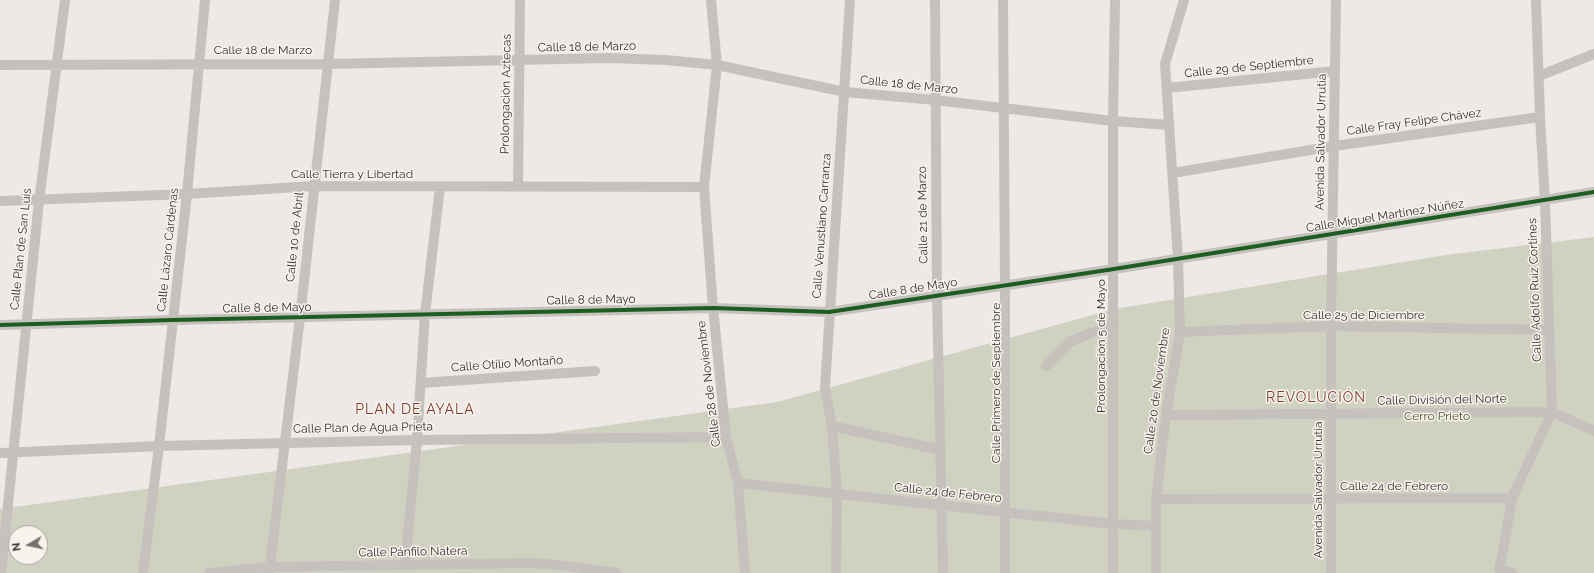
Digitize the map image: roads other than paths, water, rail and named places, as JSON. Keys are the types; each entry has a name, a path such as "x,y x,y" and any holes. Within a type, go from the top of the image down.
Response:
{"street":[{"name":"Calle Plan de San Luis","path":"1,573 14,453 25,325 39,201 65,0"},
{"name":"Calle Lázaro Cárdenas","path":"144,573 187,194 205,0"},
{"name":"Calle 10 de Abril","path":"270,570 300,318 335,0"},
{"name":"Prolongación Aztecas","path":"518,187 520,0"},
{"name":"Calle 28 de Noviembre","path":"711,0 718,66 704,187 713,308 726,437 738,483 745,573"},
{"name":"Calle Venustiano Carranza","path":"836,573 837,493 832,426 825,388 850,0"},
{"name":"Calle 21 de Marzo","path":"935,0 937,296 943,573"},
{"name":"Calle Primero de Septiembre","path":"1003,0 1006,512 1005,573"},
{"name":"Prolongación 5 de Mayo","path":"1113,573 1114,121 1116,0"},
{"name":"Calle 20 de Noviembre","path":"1156,573 1156,499 1166,416 1180,332 1178,259 1165,64 1184,0"},
{"name":"Avenida Salvador Urrutia","path":"1331,573 1331,326 1336,0"},
{"name":"Calle Adolfo Ruiz Cortines","path":"1496,571 1502,557 1512,498 1552,412 1536,0"},
{"path":"1539,76 1594,54"},
{"name":"Calle 18 de Marzo","path":"0,65 199,63 328,64 609,58 666,60 718,66 845,92 935,100 1114,121 1169,125"},
{"name":"Calle 29 de Septiembre","path":"1167,88 1335,71"},
{"name":"Calle Fray Felipe Chávez","path":"1173,173 1334,146 1540,117"},
{"name":"Calle Tierra y Libertad","path":"0,201 39,201 187,194 314,186 704,187"},
{"path":"405,565 417,440 425,314 440,187"},
{"name":"Calle Miguel Martínez Núñez","path":"1178,259 1594,192"},
{"name":"Calle 8 de Mayo","path":"0,325 713,308 829,312 1178,259"},
{"path":"1046,366 1071,341 1114,324"},
{"name":"Calle 25 de Diciembre","path":"1180,332 1331,326 1549,330"},
{"name":"Calle Otilio Montaño","path":"421,383 595,371"},
{"name":"Calle División del Norte","path":"1166,416 1552,412 1594,431"},
{"path":"832,426 941,450"},
{"name":"Calle Plan de Agua Prieta","path":"0,453 159,446 417,440 726,437"},
{"name":"Calle 24 de Febrero","path":"738,483 1114,524 1156,526"},
{"name":"Calle 24 de Febrero","path":"1156,499 1512,498"},
{"name":"Calle Pánfilo Natera","path":"210,573 405,565 532,568 616,573"},
{"path":"1496,571 1513,573"}],"district":[{"name":"REVOLUCIÓN","path":"1316,398"},
{"name":"PLAN DE AYALA","path":"415,410"}],"park label":[{"name":"Cerro Prieto","path":"1437,416"}]}
